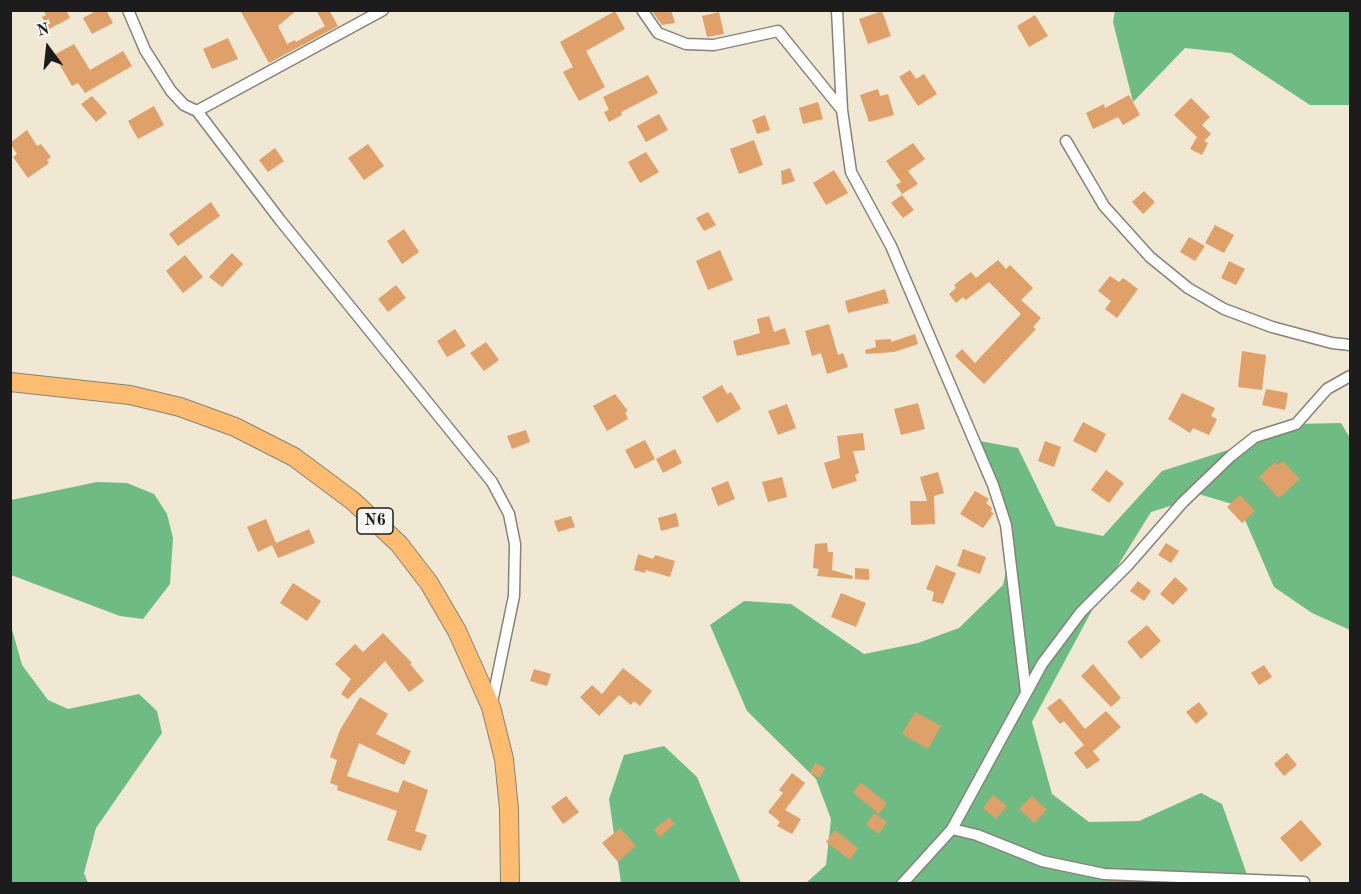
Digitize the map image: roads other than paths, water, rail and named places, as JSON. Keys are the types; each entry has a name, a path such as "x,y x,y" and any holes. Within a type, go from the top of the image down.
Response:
{"highway":[{"name":"N6","path":"10,382 130,395 180,407 235,427 294,457 354,501 399,544 429,583 457,631 491,707 504,759 509,809 510,884"}],"street":[{"path":"128,10 145,50 171,91 184,105 197,111 280,220 492,482 509,514 515,544 514,596 491,707"},
{"path":"197,111 382,10"},
{"path":"642,10 658,33 686,44 714,45 778,31 842,110"},
{"path":"837,10 842,110 851,172 891,246 986,467 1006,525 1026,692"},
{"path":"1065,141 1104,206 1150,257 1188,288 1224,309 1272,327 1350,345"},
{"path":"902,884 952,829 1042,664 1081,612 1204,481 1255,437 1296,424 1327,389 1350,376"},
{"path":"952,829 977,835 1042,861 1104,874 1304,882"}]}
